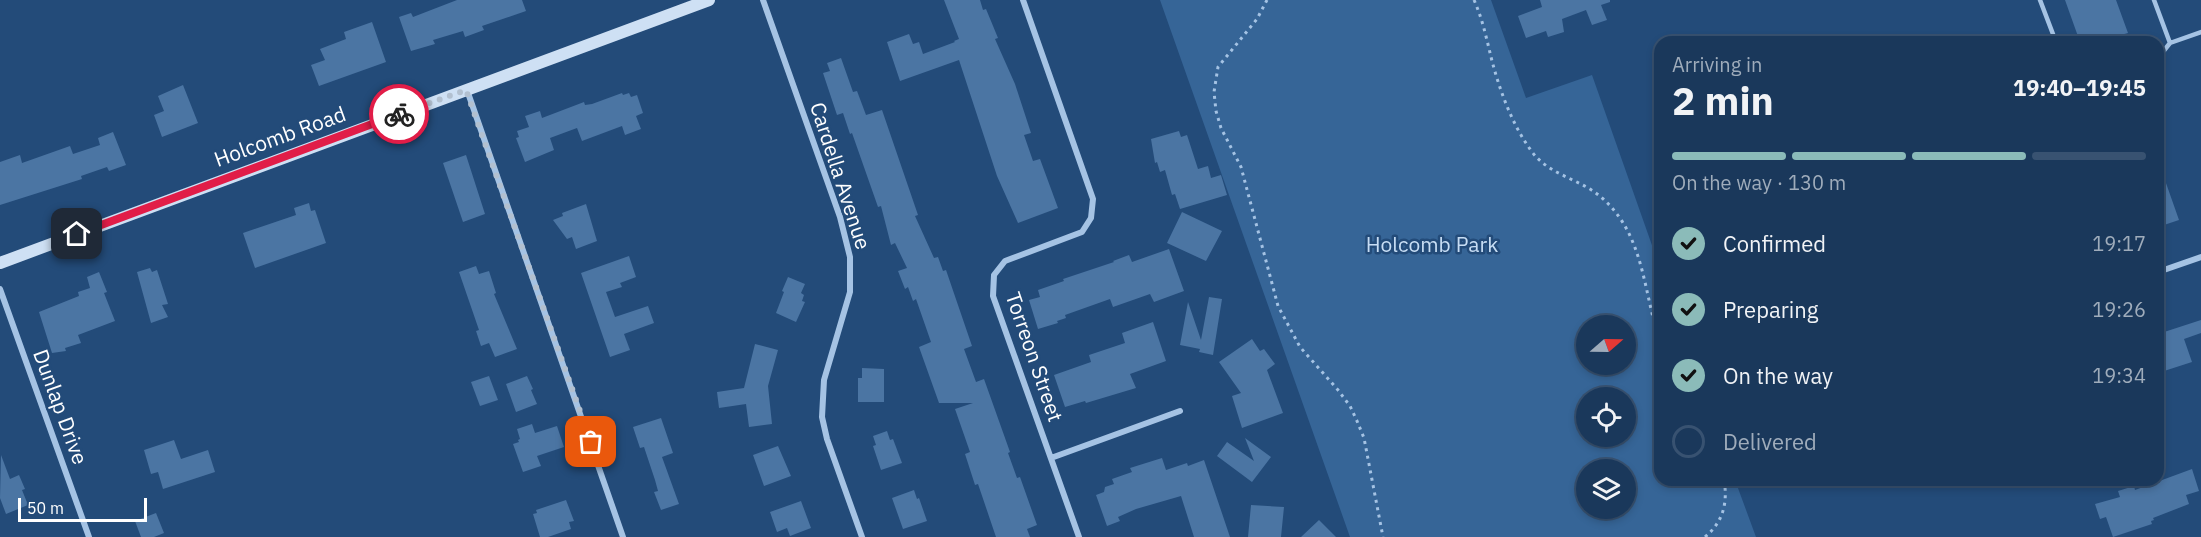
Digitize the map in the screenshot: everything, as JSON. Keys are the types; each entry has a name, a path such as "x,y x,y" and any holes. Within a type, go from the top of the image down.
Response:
{"street":[{"name":"Holcomb Road","path":"0,263 709,0"},
{"name":"Cardella Avenue","path":"763,0 840,217 850,257 850,292 824,380 822,417 827,438 862,537"},
{"name":"Torreon Street","path":"1023,0 1093,199 1091,218 1082,232 1005,261 994,275 993,297 1079,537"},
{"path":"466,90 622,537"},
{"path":"2164,270 2201,257"},
{"name":"Dunlap Drive","path":"0,289 89,537"},
{"path":"1051,458 1180,411"}],"lane":[{"path":"2040,0 2054,36"},
{"path":"2154,0 2170,43"},
{"path":"2164,50 2170,43 2200,32 2201,40"}],"path":[{"path":"1267,0 1257,19 1218,67 1214,92 1216,111 1221,128 1244,176 1278,306 1300,347 1344,398 1358,421 1364,438 1383,537"},
{"path":"1474,0 1502,91 1530,150 1548,168 1601,197 1622,219 1631,235 1643,269 1654,316"},
{"path":"1705,537 1721,519 1725,505 1724,486"}],"green space":[{"name":"Holcomb Park","path":"1160,0 1491,0 1526,98 1592,75 1654,251 1654,486 1737,486 1756,537 1350,537"}],"building":[{"path":"457,0 522,0 526,11 482,26 484,30 465,37 463,31 433,40 435,44 411,51 399,17 411,13 413,17"},
{"path":"944,0 980,0 983,10 986,9 1031,133 1024,135 1033,161 1040,159 1058,208 1018,223 997,176 959,60 900,81 887,42 909,34 913,44 919,42 923,54 959,39"},
{"path":"1540,0 1610,0 1610,2 1601,5 1607,20 1592,25 1586,10 1562,19 1564,32 1548,37 1546,31 1526,38 1518,16 1542,7"},
{"path":"2065,0 2116,0 2128,33 2117,36 2078,36"},
{"path":"372,22 386,62 319,86 311,65 325,60 320,49 346,39 344,32"},
{"path":"841,58 853,92 857,91 866,115 882,110 918,215 915,216 934,258 938,257 943,271 946,270 972,346 964,349 976,382 984,379 1017,478 1020,477 1037,525 1027,529 1030,537 996,537 965,454 970,452 955,409 973,403 939,403 919,347 931,342 916,299 913,301 908,287 905,289 898,271 907,268 895,243 891,245 881,206 878,207 843,113 837,115 823,73 830,71 827,63"},
{"path":"183,85 198,123 162,137 154,115 164,111 158,96"},
{"path":"622,93 623,95 629,93 631,97 637,95 643,113 636,116 641,129 625,135 622,126 582,141 577,128 550,138 554,150 525,162 516,138 519,137 517,131 529,127 525,116 540,111 542,118 584,102 585,105 592,104"},
{"path":"1179,131 1181,137 1187,135 1198,169 1208,166 1211,178 1221,175 1227,195 1180,209 1175,194 1172,195 1165,170 1160,172 1157,162 1155,163 1151,139"},
{"path":"113,132 126,165 109,171 107,167 81,176 82,179 0,205 0,162 20,155 22,163 70,146 73,154 100,145 98,138"},
{"path":"466,155 485,214 463,222 443,163"},
{"path":"2164,177 2179,220 2164,225"},
{"path":"309,203 311,211 315,210 326,243 255,268 243,233 296,215 294,208"},
{"path":"586,204 597,241 576,249 572,237 567,239 553,220 563,216 562,213"},
{"path":"1182,212 1222,231 1206,261 1167,243"},
{"path":"1169,249 1184,291 1154,302 1150,294 1113,307 1110,299 1065,315 1066,318 1057,321 1058,323 1038,329 1029,300 1040,297 1038,290 1129,255 1132,262"},
{"path":"629,256 636,277 620,283 622,287 606,292 615,317 648,306 654,323 624,334 630,350 610,357 581,273"},
{"path":"476,266 479,274 489,271 496,293 494,294 517,349 495,357 489,343 481,346 476,331 479,330 459,272"},
{"path":"150,268 152,272 157,270 168,304 162,305 168,317 151,323 137,272"},
{"path":"99,272 115,321 78,335 81,343 65,348 66,351 52,353 39,312 79,296 78,292 90,288 87,277"},
{"path":"788,277 805,284 801,293 804,295 802,301 805,302 796,322 776,313"},
{"path":"1209,297 1222,299 1213,355 1199,352 1200,349 1180,345 1188,302 1201,340"},
{"path":"2201,320 2201,333 2184,339 2192,362 2164,371 2164,332"},
{"path":"1153,322 1166,361 1130,374 1136,388 1065,407 1054,375 1091,362 1089,355 1125,343 1122,333"},
{"path":"1252,339 1260,351 1264,349 1275,364 1267,370 1283,413 1242,428 1232,396 1241,393 1219,362"},
{"path":"755,344 778,350 768,386 772,424 749,427 746,404 719,408 717,392 744,388"},
{"path":"862,368 884,369 884,402 858,402 858,378 862,378"},
{"path":"489,376 498,400 480,406 471,382"},
{"path":"527,376 537,404 516,412 506,384"},
{"path":"661,418 673,453 662,457 679,504 661,510 654,492 658,491 644,447 640,448 633,427"},
{"path":"532,424 535,433 557,426 564,447 537,456 541,466 523,472 513,444 519,442 520,439 517,429"},
{"path":"887,431 890,440 893,439 902,463 881,470 873,446 876,445 873,436"},
{"path":"1245,438 1271,457 1252,482 1217,456 1227,442 1254,461"},
{"path":"174,440 181,459 208,450 215,472 163,489 158,472 151,474 144,450"},
{"path":"778,446 791,476 764,486 753,455"},
{"path":"1,455 10,479 19,475 28,505 6,514 0,498"},
{"path":"1162,458 1166,470 1204,460 1230,537 1194,537 1181,496 1136,509 1118,517 1120,521 1107,526 1096,495 1104,492 1105,487 1114,484 1112,479 1132,472 1130,468"},
{"path":"2192,469 2199,491 2186,495 2189,504 2153,518 2152,524 2113,537 2106,517 2100,519 2095,504 2120,497 2118,491 2134,486 2135,490 2146,486 2164,486 2164,479"},
{"path":"914,490 927,521 903,529 892,498"},
{"path":"566,500 574,521 569,522 571,529 548,537 540,537 533,514 537,513 536,510"},
{"path":"801,501 811,528 790,536 787,528 777,532 770,512"},
{"path":"1251,505 1284,507 1281,537 1248,537"},
{"path":"156,513 164,533 154,537 141,537 135,521"},
{"path":"1319,520 1336,537 1301,537"}],"way so far":[{"path":"399,114 466,90 591,442"}],"route":[{"path":"77,234 399,114"}]}
